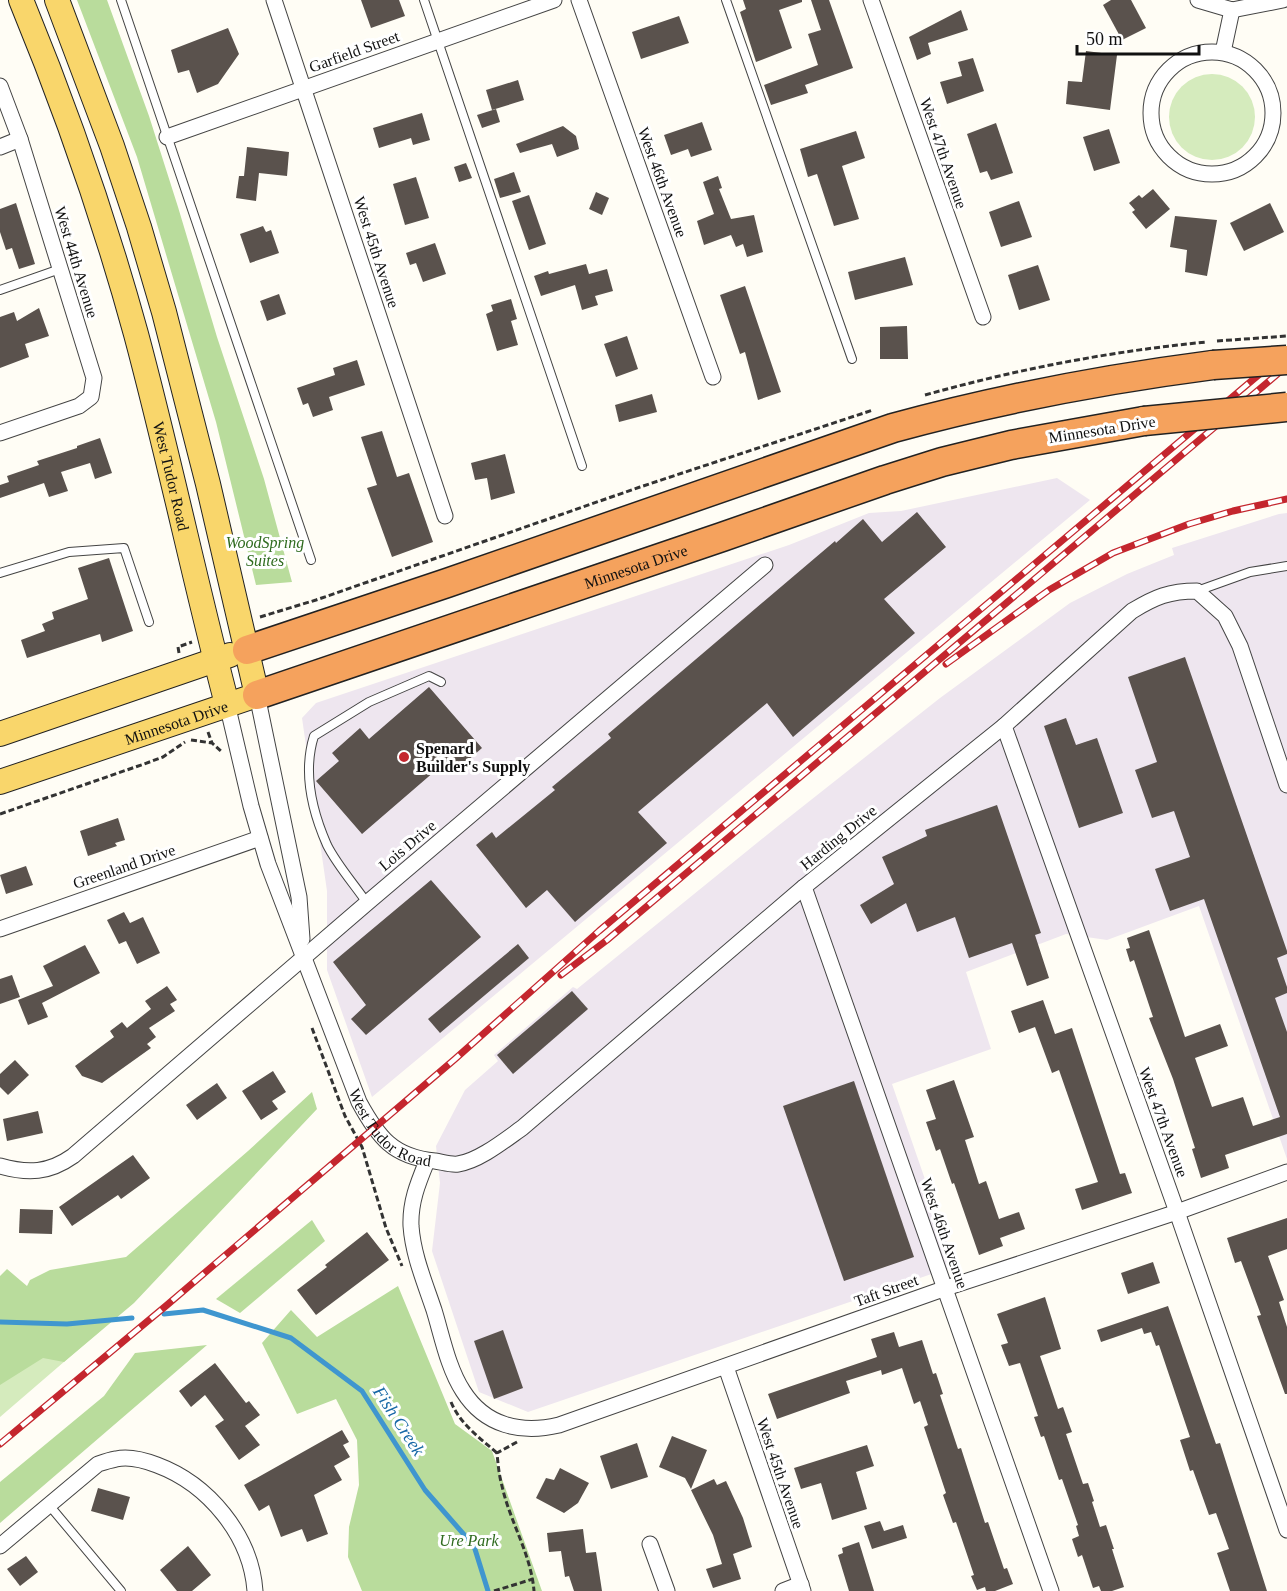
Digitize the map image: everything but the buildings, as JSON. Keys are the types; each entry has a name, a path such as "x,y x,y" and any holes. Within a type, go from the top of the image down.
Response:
{"highway":[{"path":"247,650 893,428 957,411 1100,381 1213,365 1287,360"},
{"name":"Minnesota Drive","path":"256,695 942,462 1011,445 1144,421 1287,407"}],"main road":[{"name":"West Tudor Road","path":"21,0 76,147 119,277 157,419 227,704"},
{"name":"West Tudor Road","path":"57,0 108,135 158,291 187,398 256,695"},
{"path":"0,734 247,650"},
{"name":"Minnesota Drive","path":"0,782 256,695"}],"street":[{"name":"West 45th Avenue","path":"274,0 445,516"},
{"name":"Garfield Street","path":"167,137 554,0"},
{"name":"West 46th Avenue","path":"579,0 713,377"},
{"name":"West 47th Avenue","path":"871,0 982,317"},
{"path":"1198,0 1232,10 1283,0"},
{"path":"1223,52 1232,10"},
{"path":"1204,52 1223,52 1241,59 1257,70 1268,86 1274,105 1274,124 1267,142 1256,158 1240,169 1221,175 1202,174 1184,168 1168,157 1157,141 1151,122 1152,103 1158,84 1169,69 1185,58 1204,52"},
{"name":"West 44th Avenue","path":"0,86 20,139 94,378 91,397 79,406 0,433"},
{"path":"0,147 20,139"},
{"name":"Lois Drive","path":"0,1166 35,1172 50,1169 73,1156 765,565"},
{"name":"Harding Drive","path":"427,1161 458,1164 488,1152 522,1128 804,887 1004,726 1132,611 1153,598 1176,591 1197,591"},
{"path":"1197,591 1225,616 1240,646 1287,785"},
{"name":"West Tudor Road","path":"256,695 299,897 304,957"},
{"name":"West Tudor Road","path":"227,704 260,838 359,1102 373,1128 402,1154 427,1161 413,1196 411,1225 414,1247 453,1369 462,1390 484,1414 498,1421"},
{"name":"West 47th Avenue","path":"1004,726 1177,1212 1287,1530"},
{"name":"Greenland Drive","path":"0,929 260,838"},
{"name":"West 46th Avenue","path":"804,887 1051,1591"},
{"name":"Taft Street","path":"498,1421 523,1429 539,1430 559,1425 946,1288 1177,1212 1287,1172"},
{"name":"West 45th Avenue","path":"726,1367 802,1588"},
{"path":"0,1546 98,1464 117,1458 143,1460 171,1470 202,1491 224,1515 244,1546 255,1581 255,1591"},
{"path":"650,1544 667,1591"},
{"path":"783,1591 802,1588"}],"lane":[{"path":"121,0 311,560"},
{"path":"424,0 582,466"},
{"path":"726,0 852,359"},
{"path":"0,290 60,269"},
{"path":"0,573 69,552 124,548 149,622"},
{"name":"Harding Drive","path":"1197,591 1250,572 1287,566"},
{"path":"367,903 328,845 310,794 309,752 314,736 369,702 429,676 441,682"},
{"path":"49,1505 121,1591"}],"path":[{"path":"1248,338 1287,336"},
{"path":"0,814 154,760 194,739 212,743 222,751 225,757"},
{"path":"309,1021 345,1116 362,1147 386,1228 404,1271"},
{"path":"450,1400 468,1428 497,1453 502,1486 533,1579 534,1591"},
{"path":"497,1453 539,1430"},
{"path":"494,1591 533,1579"}],"shaded area":[{"path":"1057,478 1090,500 372,1097 327,970 327,891 302,718 316,703 789,545 869,513 901,511"},
{"path":"1287,513 1287,1159 1199,906 1107,940 1066,934 966,972 991,1049 892,1084 955,1266 528,1412 479,1392 432,1251 440,1183 436,1146 465,1090 498,1061 494,1055 573,987 577,989 940,698 1070,603 1127,574 1174,555 1172,548"}],"green space":[{"name":"WoodSpring Suites","path":"77,0 107,0 149,116 178,207 217,337 264,479 292,582 256,585 216,422 137,157"},
{"path":"1212,74 1236,81 1248,93 1255,117 1248,141 1236,153 1212,160 1188,153 1176,141 1169,117 1176,93 1188,81"},
{"path":"312,1092 317,1109 134,1303 64,1362 43,1358 0,1385 0,1276 7,1269 27,1286 30,1280 50,1270 126,1257"},
{"path":"312,1220 325,1241 240,1313 216,1299"},
{"name":"Ure Park","path":"398,1286 455,1424 492,1451 542,1591 362,1591 348,1557 349,1527 359,1485 357,1440 336,1399 297,1414 262,1343 291,1310 317,1337"},
{"path":"101,1330 0,1417 0,1339 48,1339"},
{"path":"207,1345 0,1523 0,1482 104,1396 135,1353"}],"waterway":[{"name":"Fish Creek","path":"164,1314 203,1310 291,1338 362,1391 425,1490 474,1546 488,1591"},
{"name":"Fish Creek","path":"0,1322 67,1324 132,1318"}],"railway":[{"path":"0,1444 455,1059 599,931 1287,351"},
{"path":"561,975 607,940 1287,366"},
{"path":"946,664 1049,590 1113,553 1189,524 1287,499"}],"place":[{"name":"Spenard Builder's Supply","path":"404,757"}]}
